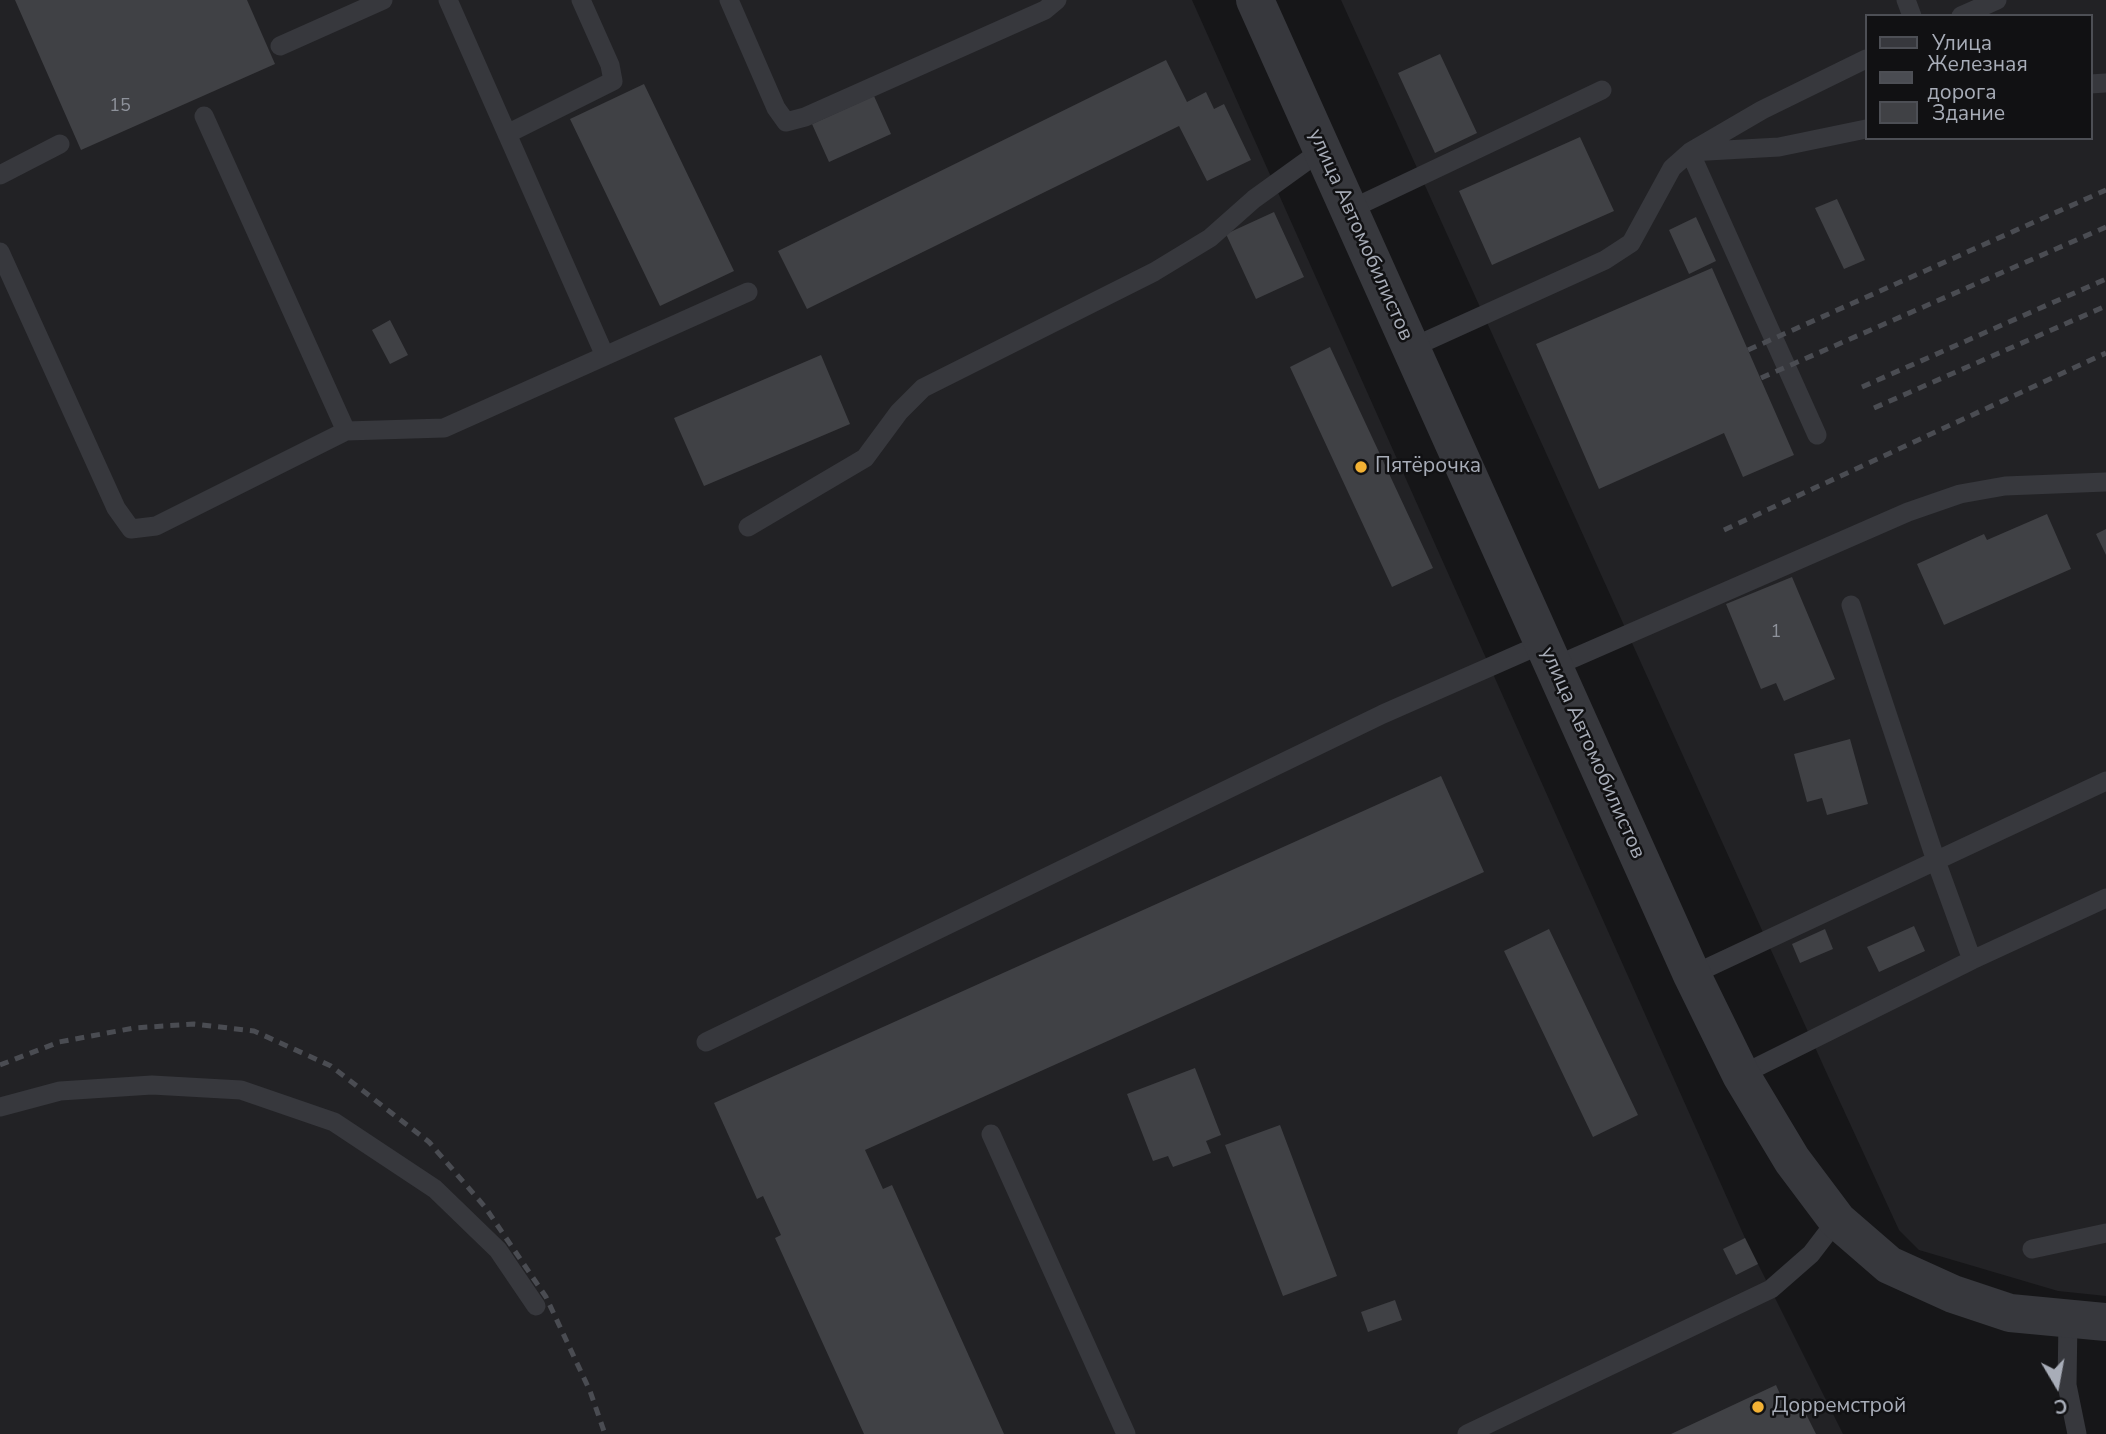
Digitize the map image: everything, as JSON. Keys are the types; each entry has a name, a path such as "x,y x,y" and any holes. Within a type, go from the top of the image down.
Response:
{"street":[{"name":"улица Автомобилистов","path":"1255,0 1692,975 1741,1075 1792,1160 1837,1220 1889,1265 1953,1294 2010,1313 2106,1322"}],"lane":[{"path":"280,46 383,0"},
{"path":"448,0 606,356"},
{"path":"507,134 613,81 610,65 581,0"},
{"path":"729,0 776,108 786,122 805,117 1045,10 1057,0"},
{"path":"1966,14 1997,0"},
{"path":"1411,348 1605,260 1631,243 1672,168 1690,152 1762,110 1864,61"},
{"path":"1349,210 1602,90"},
{"path":"204,117 346,431"},
{"path":"1690,152 1779,147 1864,129"},
{"path":"0,175 60,144"},
{"path":"748,527 865,458 899,412 923,388 1154,272 1210,238 1254,199 1322,150"},
{"path":"1690,152 1817,435"},
{"path":"0,252 116,508 131,529 156,526 346,431 443,428 748,292"},
{"path":"706,1042 1383,714 1547,655 1908,512 1960,494 2005,486 2106,482"},
{"path":"1851,605 1936,861 1972,960"},
{"path":"1692,975 2106,781"},
{"path":"1741,1075 1972,960 2106,898"},
{"path":"0,1107 60,1091 152,1084 241,1090 334,1122 435,1189 498,1250 537,1307"},
{"path":"991,1134 1126,1434"},
{"path":"1467,1434 1771,1289 1811,1254 1837,1220"},
{"path":"2032,1249 2106,1233"},
{"path":"2068,1320 2067,1385 2077,1434"}],"shaded area":[{"path":"0,0 1192,0 1745,1238 1843,1434 0,1434"},
{"path":"1341,0 2106,0 2106,1296 2058,1291 1919,1250 1899,1230"}],"building":[{"path":"15,0 247,0 275,64 81,150"},
{"path":"1440,54 1477,133 1435,153 1398,73"},
{"path":"1166,60 1187,102 1206,92 1214,109 1224,104 1251,160 1207,181 1179,126 807,309 778,251"},
{"path":"644,84 734,271 660,306 570,119"},
{"path":"874,96 891,134 829,162 812,124"},
{"path":"1580,137 1614,211 1492,265 1459,191"},
{"path":"1837,199 1865,260 1844,269 1815,208"},
{"path":"1274,212 1304,277 1256,299 1226,234"},
{"path":"1696,217 1716,261 1689,274 1669,230"},
{"path":"1712,268 1794,455 1743,477 1724,433 1599,489 1536,344"},
{"path":"390,320 408,355 390,364 372,330"},
{"name":"Пятёрочка","path":"1330,347 1433,568 1392,587 1290,367"},
{"path":"821,355 850,424 704,486 674,418"},
{"path":"2047,514 2071,569 1944,625 1917,564 1984,534 1987,540"},
{"path":"2106,529 2106,555 2096,534"},
{"path":"1792,577 1835,679 1784,701 1776,683 1761,689 1726,604"},
{"path":"1850,739 1868,804 1827,815 1822,798 1807,802 1794,754"},
{"path":"1441,776 1484,872 865,1150 883,1189 892,1185 1004,1434 864,1434 775,1238 781,1235 763,1196 757,1199 714,1103"},
{"path":"1914,926 1925,951 1879,972 1867,947"},
{"path":"1549,929 1638,1115 1593,1137 1504,951"},
{"path":"1825,929 1833,949 1800,963 1792,944"},
{"path":"1195,1068 1221,1135 1206,1141 1211,1153 1173,1167 1168,1156 1153,1161 1127,1094"},
{"path":"1280,1125 1337,1276 1283,1296 1225,1145"},
{"path":"1745,1238 1758,1264 1736,1275 1723,1249"},
{"path":"1395,1300 1402,1320 1368,1332 1361,1312"},
{"name":"Дорремстрой","path":"1776,1385 1787,1410 1801,1404 1816,1434 1671,1434"}],"railway":[{"path":"1748,350 2106,190"},
{"path":"1761,378 2106,227"},
{"path":"1862,387 2106,279"},
{"path":"1874,408 2106,306"},
{"path":"1724,530 2106,353"},
{"path":"0,1065 59,1042 134,1028 194,1024 254,1031 331,1066 429,1142 485,1207 546,1297 590,1391 605,1434"}],"place":[{"name":"Пятёрочка","path":"1361,467"},
{"name":"Дорремстрой","path":"1758,1407"}]}
